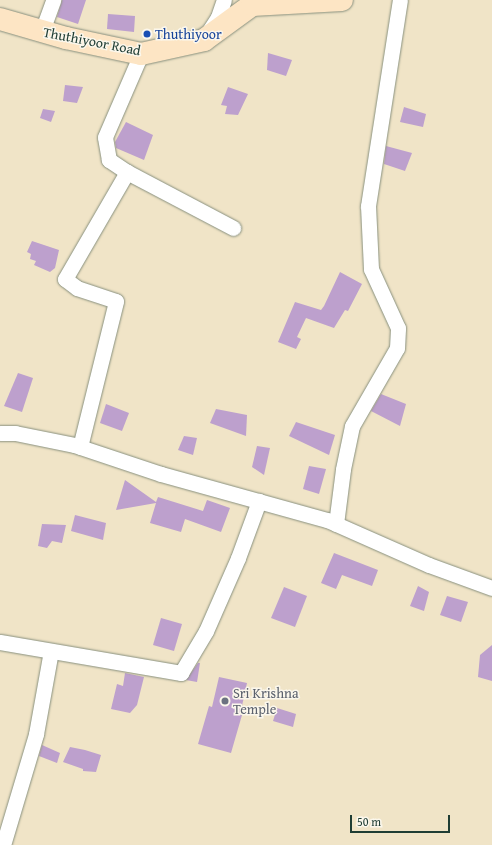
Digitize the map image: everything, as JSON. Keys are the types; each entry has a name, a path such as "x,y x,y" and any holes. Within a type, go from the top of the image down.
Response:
{"main road":[{"name":"Thuthiyoor Road","path":"0,19 66,38 141,54 204,40 252,5 342,0"}],"street":[{"path":"42,31 53,0"},
{"path":"204,40 218,17 224,0"},
{"path":"336,524 343,469 352,426 397,348 398,328 372,269 368,206 400,0"},
{"path":"141,54 105,137 109,160 127,172 233,228"},
{"path":"80,447 116,301 77,288 64,279 127,172"},
{"path":"0,433 15,434 80,447 161,474 336,524 429,565 492,588"},
{"path":"0,642 181,673 206,631 238,558 259,501"},
{"path":"3,845 36,734 51,651"}],"building":[{"path":"62,0 86,0 78,24 57,17"},
{"path":"108,14 135,16 134,32 107,29"},
{"path":"268,53 292,60 286,76 267,70"},
{"path":"65,85 83,87 77,103 63,101"},
{"path":"228,87 248,94 238,115 225,114 227,106 221,105"},
{"path":"404,107 426,114 423,127 400,122"},
{"path":"43,109 55,111 51,122 40,118"},
{"path":"126,122 153,135 144,160 116,148 115,142"},
{"path":"386,146 412,153 405,171 384,164"},
{"path":"32,241 59,250 55,268 50,272 34,265 36,261 30,259 31,254 27,252"},
{"path":"340,272 362,284 348,311 345,310 334,328 306,318 297,337 301,339 296,349 278,342 295,302 321,310"},
{"path":"18,373 33,378 22,412 4,406"},
{"path":"381,394 406,404 400,426 371,411"},
{"path":"106,404 129,413 122,431 100,423"},
{"path":"216,409 247,415 246,436 210,423"},
{"path":"296,422 335,435 329,455 289,436"},
{"path":"184,436 197,438 193,455 178,450"},
{"path":"257,446 270,448 264,475 252,467"},
{"path":"309,466 326,469 319,494 303,489"},
{"path":"125,480 156,502 158,497 203,511 207,500 230,508 221,532 185,519 181,532 150,523 156,503 116,510"},
{"path":"75,515 106,523 103,540 71,531"},
{"path":"42,524 66,525 62,543 52,541 47,548 38,546"},
{"path":"334,553 378,570 372,586 342,575 336,589 321,583"},
{"path":"418,586 429,592 424,611 410,606"},
{"path":"284,587 307,596 295,627 271,618"},
{"path":"447,596 468,602 461,622 440,615"},
{"path":"161,618 182,624 174,651 153,645"},
{"path":"492,645 492,681 478,677 480,655"},
{"path":"198,663 200,663 197,682 186,680"},
{"path":"125,673 144,677 137,705 130,713 111,709 117,684 123,686"},
{"path":"219,677 247,683 240,715 242,715 231,753 198,744 209,706 212,707"},
{"path":"277,708 296,714 293,727 273,721"},
{"path":"42,745 60,753 57,763 39,756"},
{"path":"70,747 101,755 96,772 83,771 83,769 63,762"}],"place":[{"name":"Thuthiyoor","path":"147,34"},
{"name":"Sri Krishna Temple","path":"225,701"}]}
